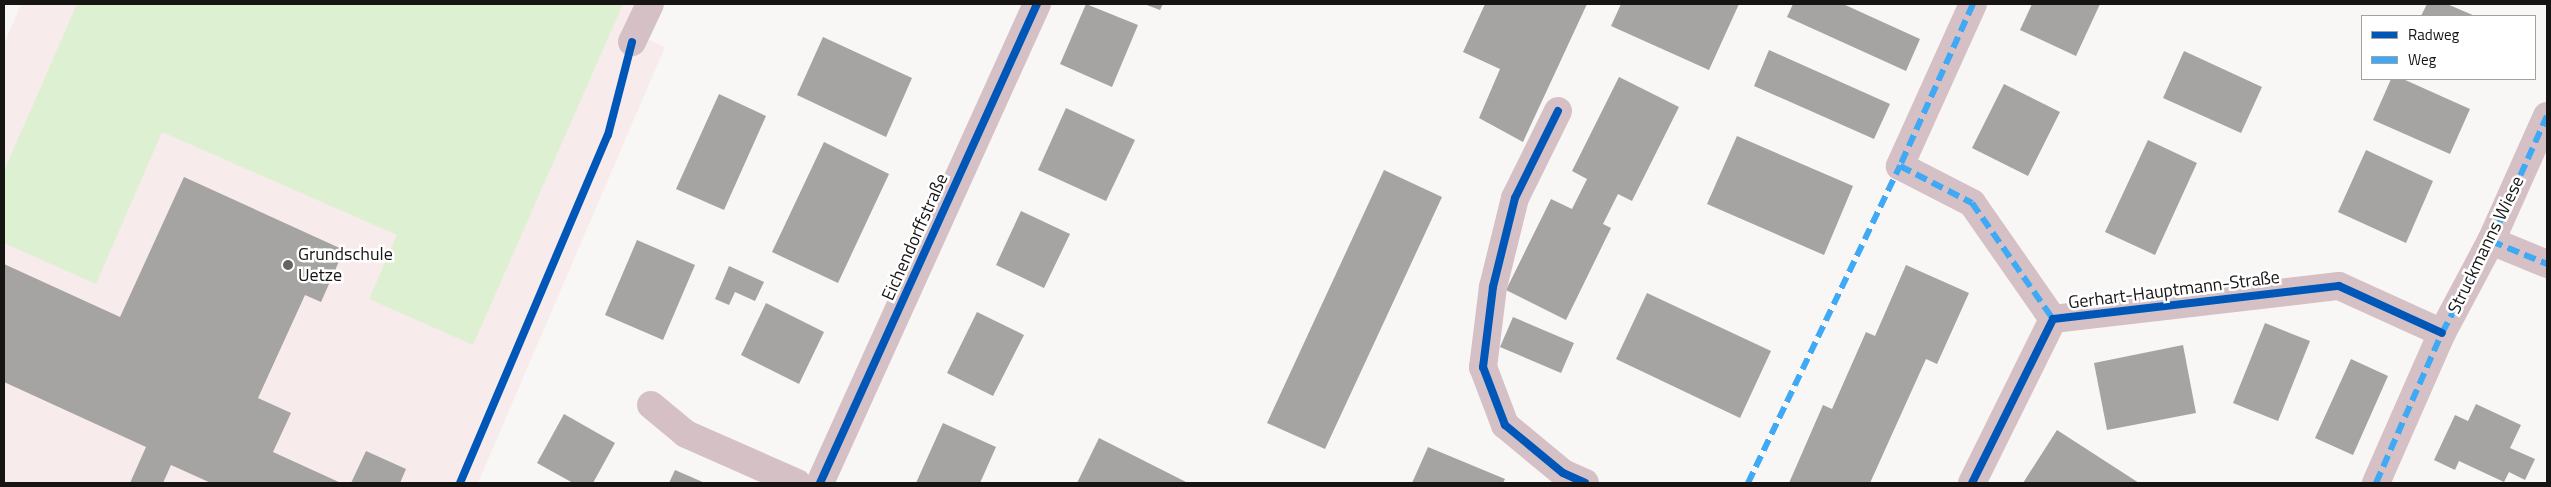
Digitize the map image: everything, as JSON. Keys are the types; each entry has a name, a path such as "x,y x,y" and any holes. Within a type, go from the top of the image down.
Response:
{"street":[{"path":"632,42 650,4"},
{"name":"Eichendorffstraße","path":"820,483 1037,4"},
{"name":"Gerhart-Hauptmann-Straße","path":"1973,4 1900,166 1972,204 2053,319"},
{"path":"1558,111 1515,198 1493,287 1483,367 1505,426 1563,473 1585,483"},
{"name":"Struckmanns Wiese","path":"2377,483 2442,333 2491,241 2547,116"},
{"path":"2491,241 2547,264"},
{"name":"Gerhart-Hauptmann-Straße","path":"2053,319 2338,286 2442,333"},
{"name":"Gerhart-Hauptmann-Straße","path":"1972,483 2053,319"},
{"path":"651,405 686,434 798,483"}],"shaded area":[{"name":"Grundschule Uetze","path":"21,4 634,4 624,28 665,47 478,483 4,483 4,44"}],"green space":[{"path":"77,4 623,4 473,345 369,299 397,235 162,132 96,284 4,243 4,171"}],"building":[{"path":"1086,4 1138,25 1112,87 1060,64"},
{"path":"1144,4 1163,4 1160,10"},
{"path":"1485,4 1587,4 1523,142 1479,118 1500,69 1463,52"},
{"path":"1621,4 1739,4 1709,70 1611,26"},
{"path":"1793,4 1843,4 1920,39 1906,71 1787,17"},
{"path":"2032,4 2100,4 2076,56 2020,30"},
{"path":"2427,4 2447,4 2473,15 2422,15"},
{"path":"823,37 912,78 886,137 797,95"},
{"path":"1769,50 1890,104 1874,139 1754,86"},
{"path":"2184,51 2262,87 2241,133 2163,98"},
{"path":"1619,77 1679,107 1632,201 1618,194 1603,224 1611,228 1566,320 1506,290 1551,199 1572,209 1587,179 1572,171"},
{"path":"2391,80 2405,80 2470,109 2450,154 2373,120"},
{"path":"2004,84 2060,112 2028,176 1972,148"},
{"path":"719,94 766,116 724,210 676,189"},
{"path":"1066,108 1135,140 1106,201 1038,170"},
{"path":"1737,136 1853,186 1824,255 1707,204"},
{"path":"2148,140 2197,163 2155,255 2105,232"},
{"path":"824,142 889,174 838,283 772,252"},
{"path":"2366,150 2433,181 2406,243 2338,212"},
{"path":"1384,170 1442,197 1325,449 1267,423"},
{"path":"184,177 344,250 321,302 305,295 258,398 291,413 273,452 341,483 211,483 171,465 163,483 130,483 146,447 4,382 4,264 120,317"},
{"path":"1021,211 1070,234 1044,288 996,265"},
{"path":"637,240 695,265 663,340 605,315"},
{"path":"1906,265 1969,293 1937,364 1926,359 1870,483 1789,483 1823,405 1832,409 1866,332 1875,336"},
{"path":"729,266 764,282 755,301 735,292 729,305 715,299"},
{"path":"1647,293 1771,351 1740,418 1616,359"},
{"path":"766,303 824,332 799,384 741,355"},
{"path":"977,312 1024,335 993,396 947,373"},
{"path":"1513,317 1574,343 1561,373 1500,347"},
{"path":"2265,323 2310,341 2278,421 2233,403"},
{"path":"2183,345 2196,413 2107,430 2094,363"},
{"path":"2351,359 2388,376 2353,455 2315,438"},
{"path":"2476,404 2521,425 2510,448 2535,459 2525,480 2509,472 2504,482 2459,461 2455,470 2434,460 2455,415 2468,421"},
{"path":"564,414 615,443 593,483 573,483 537,463"},
{"path":"943,423 996,447 980,483 916,483"},
{"path":"2057,430 2139,483 2023,483"},
{"path":"1099,438 1188,483 1077,483"},
{"path":"1428,447 1505,479 1503,483 1412,483"},
{"path":"366,451 406,469 400,483 351,483"},
{"path":"675,470 705,483 669,483"}],"marked path":[{"path":"1973,4 1900,166 1972,203 2053,319"},
{"path":"2376,483 2442,333 2491,241 2547,116"},
{"path":"1748,483 1900,166"},
{"path":"2491,241 2547,264"}],"cycle path":[{"path":"820,483 1037,4"},
{"path":"460,483 608,135 632,42"},
{"path":"1558,111 1515,198 1493,287 1483,367 1505,425 1563,473 1585,483"},
{"path":"1972,483 2053,319 2339,286 2442,333"}],"place":[{"name":"Grundschule Uetze","path":"288,265"}]}
